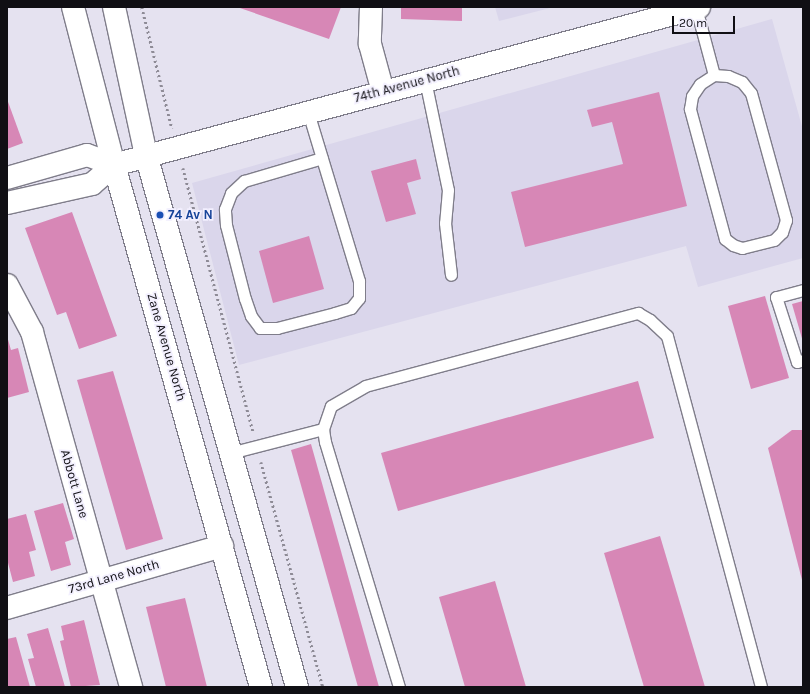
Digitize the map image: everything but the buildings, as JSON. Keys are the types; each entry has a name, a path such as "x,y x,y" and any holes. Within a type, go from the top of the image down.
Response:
{"street":[{"name":"Zane Avenue North","path":"73,7 114,165 261,687"},
{"path":"114,7 146,155 297,687"},
{"path":"371,7 370,44 383,92"},
{"name":"74th Avenue North","path":"114,165 146,155 698,8"},
{"path":"7,178 87,155 114,165 92,184 7,203"},
{"name":"Abbott Lane","path":"8,290 32,332 131,687"},
{"name":"73rd Lane North","path":"7,608 222,546"}],"lane":[{"path":"698,8 714,75"},
{"path":"714,75 728,76 742,82 751,93 786,220 782,232 774,240 742,248 733,245 726,239 690,109 692,96 700,84 714,75"},
{"path":"425,80 447,184 445,223 451,275"},
{"path":"308,112 322,158 359,281 359,298 351,308 335,313 277,328 260,328 251,316 245,299 226,225 225,209 230,193 244,181 322,158"},
{"path":"803,290 776,297 797,362 803,360"},
{"path":"399,687 325,442 323,429 332,406 365,386 638,313 650,320 667,336 760,687"},
{"path":"230,453 323,429"}],"path":[{"path":"142,7 177,147 256,447 323,687"}],"shaded area":[{"path":"495,7 554,7 499,21"},
{"path":"772,19 803,130 803,258 698,287 686,246 239,365 192,183"}],"place":[{"name":"74 Av N","path":"160,215"}]}
